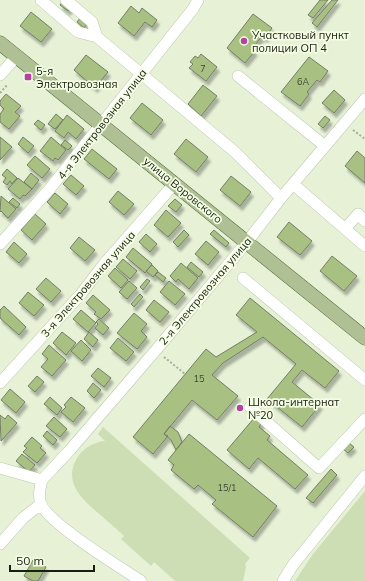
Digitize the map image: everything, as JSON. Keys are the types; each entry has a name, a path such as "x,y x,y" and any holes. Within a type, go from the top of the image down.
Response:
{"main road":[{"name":"улица Воровского","path":"0,43 365,338"}],"street":[{"path":"41,0 78,32 97,37 142,74 235,152 281,198"},
{"path":"66,0 92,22 97,37"},
{"name":"4-я Электровозная улица","path":"0,244 48,191 102,125 193,9 198,0"},
{"path":"0,75 17,56"},
{"path":"238,76 325,146"},
{"name":"2-я Электровозная улица","path":"42,480 70,450 156,350 247,242 292,184 365,99"},
{"name":"3-я Электровозная улица","path":"0,383 81,294 104,264 174,183"},
{"path":"292,184 365,246"},
{"path":"345,229 358,214 365,221"},
{"path":"243,278 365,380"},
{"path":"250,407 319,468 365,419"},
{"path":"0,468 42,480 39,494 41,504 52,519 111,562 141,581"},
{"path":"283,581 293,565 365,476"},
{"path":"0,544 22,518 41,504"}],"path":[{"path":"345,123 365,139"},
{"path":"156,350 185,374"}],"green space":[{"path":"103,427 250,558 245,564 246,567 243,581 175,581 154,562 151,566 121,539 124,536 80,495 73,482 73,467 79,454 86,448 93,444 105,441 98,434"},
{"path":"365,491 365,581 295,581 313,554"}],"building":[{"path":"320,0 328,0 313,18 308,15"},
{"path":"332,0 338,0 317,27 312,23"},
{"path":"63,1 70,7 68,11 60,5"},
{"path":"131,6 139,13 142,8 157,20 152,27 145,22 134,36 118,23"},
{"path":"31,12 52,29 41,42 20,26"},
{"path":"253,14 272,28 265,38 262,36 252,49 255,51 245,63 227,48"},
{"path":"80,18 87,24 84,28 77,22"},
{"path":"201,54 217,67 206,81 189,68 193,64 190,62 195,56 198,58"},
{"path":"86,55 108,72 95,88 74,70"},
{"path":"309,57 328,71 320,82 317,80 307,92 309,94 300,106 281,92"},
{"path":"203,85 217,96 201,116 188,104"},
{"path":"334,90 345,100 334,113 322,103"},
{"path":"6,94 21,106 15,112 20,116 9,129 0,122 0,114 4,109 0,105 0,101"},
{"path":"142,103 163,120 151,135 130,118"},
{"path":"56,114 63,120 55,129 48,124"},
{"path":"67,115 84,129 76,139 68,132 64,138 55,131"},
{"path":"325,116 330,120 323,128 318,124"},
{"path":"38,120 45,125 41,130 34,124"},
{"path":"0,137 12,147 0,160"},
{"path":"23,137 34,146 28,153 18,144"},
{"path":"51,137 66,150 58,160 55,158 53,161 40,151"},
{"path":"186,139 208,157 196,172 174,154"},
{"path":"65,140 72,146 68,150 61,145"},
{"path":"92,149 117,169 109,179 84,159"},
{"path":"357,151 365,158 365,183 345,166"},
{"path":"35,156 50,169 42,178 27,165"},
{"path":"7,169 17,178 12,184 10,181 7,185 3,182 6,178 2,175"},
{"path":"31,173 39,180 32,189 24,182"},
{"path":"71,175 84,186 76,195 63,184"},
{"path":"231,176 251,192 240,206 220,190"},
{"path":"18,178 32,189 20,199 8,189"},
{"path":"118,191 134,204 124,215 109,202"},
{"path":"55,193 68,204 60,214 47,202"},
{"path":"1,196 16,209 8,218 1,211 0,212"},
{"path":"13,198 20,204 17,208 9,202"},
{"path":"175,199 182,205 176,212 168,206"},
{"path":"166,210 181,223 168,237 154,225"},
{"path":"35,214 46,224 32,240 21,230"},
{"path":"289,222 312,241 300,255 277,237"},
{"path":"184,230 189,235 178,247 173,242"},
{"path":"214,230 229,243 226,247 210,234"},
{"path":"146,234 157,244 150,252 139,242"},
{"path":"79,237 95,250 85,261 70,248"},
{"path":"206,241 219,252 208,265 195,254"},
{"path":"14,242 27,254 19,263 6,252"},
{"path":"133,248 152,264 145,273 126,257"},
{"path":"332,256 357,276 344,291 320,271"},
{"path":"123,259 137,271 130,279 116,267"},
{"path":"191,262 203,272 199,277 187,267"},
{"path":"181,263 198,278 189,289 178,279 176,282 170,276"},
{"path":"152,265 158,271 153,277 146,271"},
{"path":"115,268 128,280 121,288 108,276"},
{"path":"158,272 166,278 163,282 155,275"},
{"path":"46,278 61,291 51,302 36,289"},
{"path":"147,279 150,281 143,290 140,287"},
{"path":"129,281 137,288 127,299 119,292"},
{"path":"169,281 185,294 175,305 160,292"},
{"path":"28,292 44,305 34,316 19,303"},
{"path":"140,294 143,297 134,307 131,304"},
{"path":"93,295 110,310 101,319 94,314 96,312 86,303"},
{"path":"250,298 339,371 325,388 302,370 292,382 320,405 302,427 267,399 296,364 263,337 223,363 212,375 238,396 217,420 192,400 164,434 168,436 153,454 133,437 206,349 216,357 257,332 236,315"},
{"path":"154,300 169,312 160,322 146,310"},
{"path":"4,306 26,327 19,335 0,318 0,310"},
{"path":"81,310 96,323 88,332 73,319"},
{"path":"134,313 147,324 141,331 147,337 137,349 117,333"},
{"path":"99,319 109,328 103,335 95,328 98,324 96,322"},
{"path":"62,332 76,343 66,355 53,343"},
{"path":"89,332 98,340 93,347 84,339"},
{"path":"118,338 134,352 126,361 110,348"},
{"path":"81,340 91,350 82,361 71,351"},
{"path":"49,345 66,360 52,376 41,367 48,359 42,354"},
{"path":"98,368 111,378 104,387 91,376"},
{"path":"37,376 44,382 35,392 28,386"},
{"path":"93,383 101,390 94,398 87,391"},
{"path":"10,389 25,402 16,413 1,400"},
{"path":"50,397 62,408 57,415 44,404"},
{"path":"71,397 85,408 73,422 61,412 66,407 64,405"},
{"path":"0,415 5,419 8,415 17,423 1,441"},
{"path":"54,417 67,429 60,437 46,426"},
{"path":"255,417 262,423 259,427 270,436 267,440 308,475 295,489 258,458 249,469 227,450"},
{"path":"170,426 178,432 182,442 176,450 171,440 164,434"},
{"path":"47,431 57,440 53,445 43,436"},
{"path":"189,434 277,506 253,537 212,504 216,500 198,485 194,489 171,470 174,465 168,460"},
{"path":"32,437 42,446 40,448 46,453 37,463 23,452 27,448 24,446"},
{"path":"349,443 354,447 348,453 343,449"},
{"path":"22,454 35,465 29,472 16,461"},
{"path":"331,469 337,475 313,503 306,498"},
{"path":"33,560 46,567 38,581 33,581 24,576"}],"place":[{"name":"Участковый пункт полиции ОП 4","path":"244,41"},
{"name":"5-я Электровозная","path":"28,77"},
{"name":"Школа-интернат №20","path":"240,408"}]}
